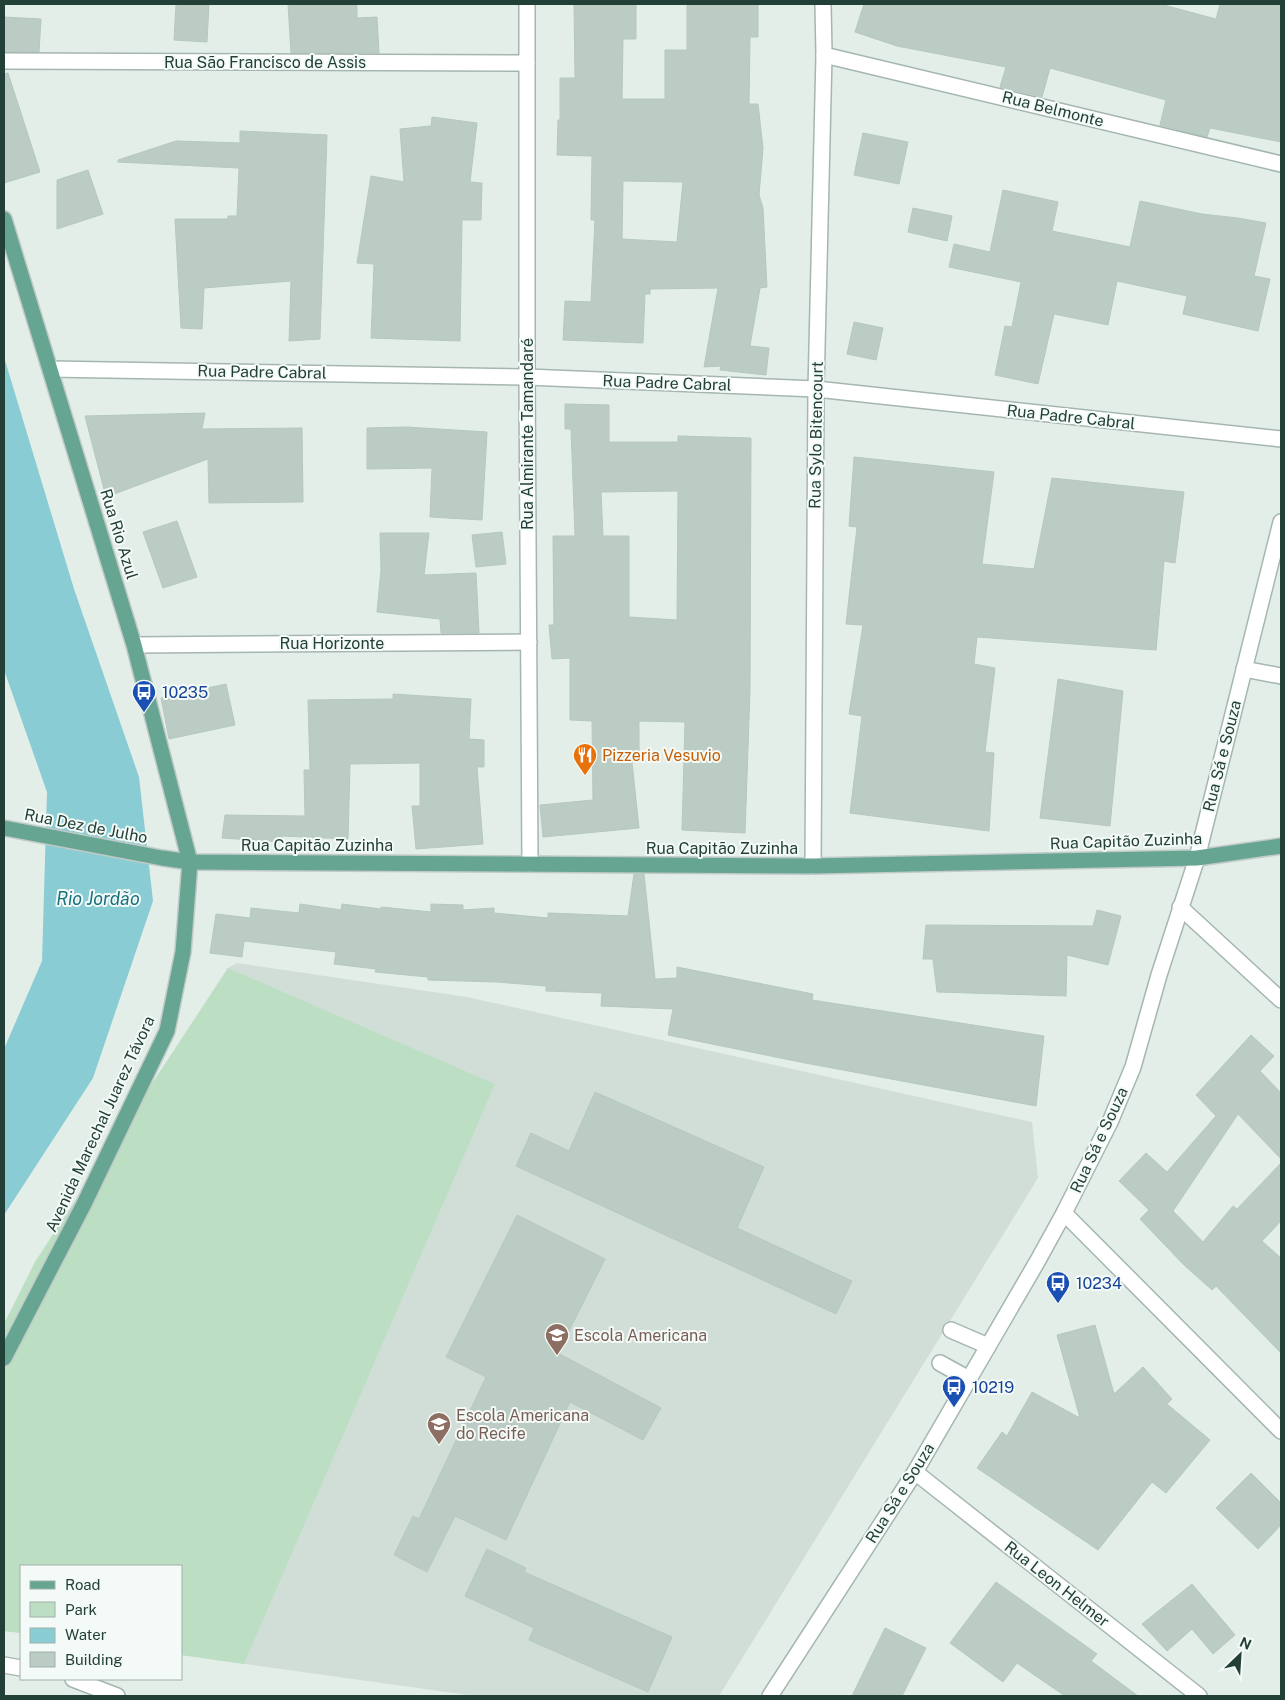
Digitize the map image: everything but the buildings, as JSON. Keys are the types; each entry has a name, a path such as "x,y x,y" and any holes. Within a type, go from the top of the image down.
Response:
{"main road":[{"name":"Rua Rio Azul","path":"4,219 134,645 190,862"},
{"name":"Rua Dez de Julho","path":"4,828 162,858"},
{"name":"Rua Capitão Zuzinha","path":"162,858 190,862 813,866 1197,858 1281,846"},
{"name":"Avenida Marechal Juarez Távora","path":"4,1358 84,1204 167,1031 183,952 190,862"}],"street":[{"name":"Rua Almirante Tamandaré","path":"527,4 530,864"},
{"name":"Rua Sylo Bitencourt","path":"813,866 816,389 824,54 823,4"},
{"name":"Rua Belmonte","path":"824,54 1281,164"},
{"name":"Rua São Francisco de Assis","path":"4,61 527,63"},
{"name":"Rua Padre Cabral","path":"50,369 527,376 816,389 1281,440"},
{"name":"Rua Sá e Souza","path":"770,1696 914,1472 1064,1213 1110,1122 1133,1067 1159,975 1197,858 1281,522"},
{"name":"Rua Horizonte","path":"134,645 529,642"},
{"path":"1244,668 1281,676"},
{"path":"1180,907 1281,1000"},
{"path":"1064,1213 1281,1430"},
{"path":"951,1330 988,1346"},
{"path":"940,1363 969,1379"},
{"name":"Rua Leon Helmer","path":"914,1472 1199,1696"},
{"path":"4,1665 20,1668"},
{"path":"76,1680 117,1696"}],"shaded area":[{"name":"Escola Americana do Recife","path":"237,963 467,997 1032,1122 1038,1178 719,1696 475,1696 182,1655 182,1565 20,1565 20,1633 4,1631 4,1324 35,1262 228,968"}],"green space":[{"path":"228,968 495,1084 244,1664 182,1655 182,1565 20,1565 20,1633 4,1631 4,1324 35,1262"}],"water":[{"name":"Rio Jordão","path":"4,357 74,589 139,777 153,901 93,1078 4,1215 4,1049 42,961 47,792 4,670"}],"place":[{"name":"10235","path":"144,713"},
{"name":"Pizzeria Vesuvio","path":"585,776"},
{"name":"10234","path":"1058,1304"},
{"name":"Escola Americana","path":"557,1356"},
{"name":"10219","path":"954,1408"},
{"name":"Escola Americana do Recife","path":"439,1445"}]}
